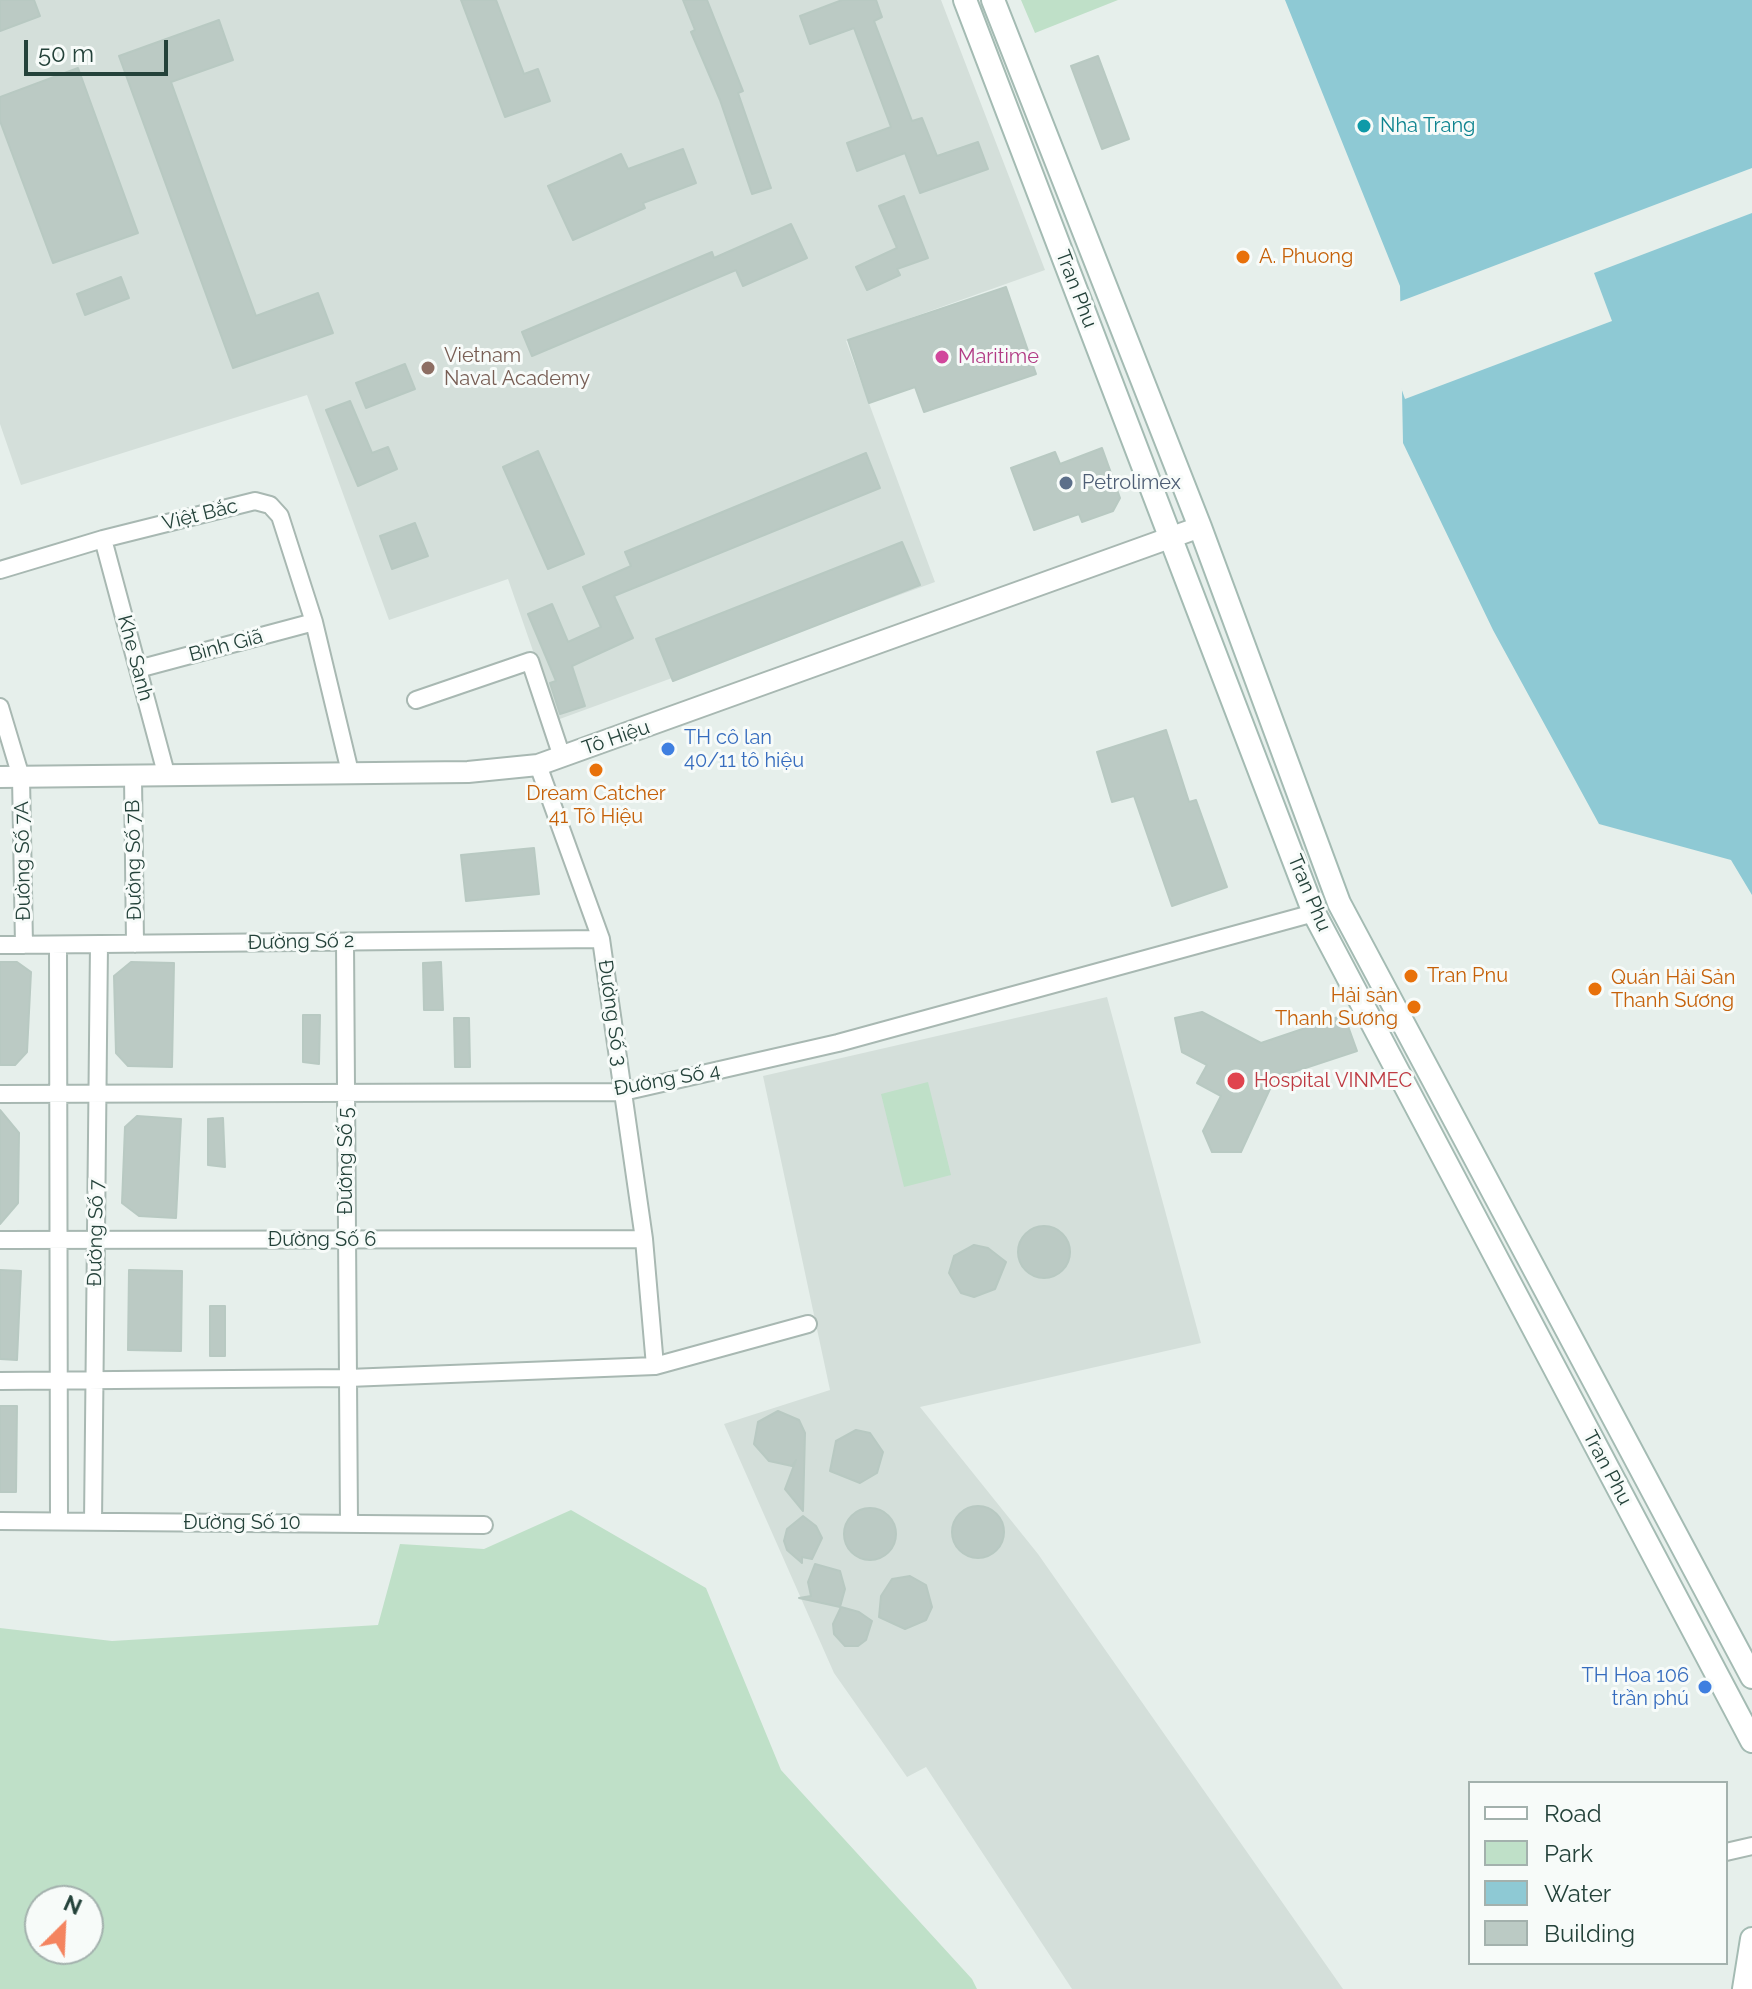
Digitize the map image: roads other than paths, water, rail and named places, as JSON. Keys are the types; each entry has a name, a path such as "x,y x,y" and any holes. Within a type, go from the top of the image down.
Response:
{"main road":[{"name":"Tran Phu","path":"965,0 1173,537 1314,913 1752,1741"},
{"name":"Tran Phu","path":"993,0 1200,527 1339,903 1752,1677"},
{"path":"980,39 1005,29"},
{"path":"1314,913 1339,903"},
{"path":"1744,1989 1752,1939"}],"street":[{"name":"Việt Bắc","path":"0,570 103,539 255,501 270,505 280,516 314,622 350,772"},
{"name":"Tô Hiệu","path":"0,777 468,772 538,765 1200,527"},
{"name":"Khe Sanh","path":"103,539 167,777"},
{"name":"Bình Giã","path":"138,669 314,622"},
{"path":"416,700 530,661 562,757"},
{"name":"Đường Số 7A","path":"0,707 21,777 24,945"},
{"name":"Đường Số 3","path":"538,765 601,939 644,1239 655,1366"},
{"name":"Đường Số 7B","path":"133,777 135,944"},
{"name":"Đường Số 4","path":"0,1094 623,1092 838,1043 1314,913"},
{"name":"Đường Số 2","path":"0,945 601,939"},
{"name":"Đường Số 5","path":"345,942 349,1524"},
{"name":"Đường Số 7","path":"93,1522 99,944"},
{"name":"Đường Số 7","path":"58,945 59,1521"},
{"name":"Đường Số 6","path":"0,1240 644,1239"},
{"path":"0,1381 348,1378 655,1366 808,1324"},
{"name":"Đường Số 10","path":"0,1521 484,1525"},
{"path":"1728,1852 1752,1846"}],"water":[{"path":"1285,0 1752,0 1752,895 1731,860 1599,824 1493,630 1403,443 1400,286"}],"place":[{"name":"Nha Trang","path":"1364,126"},
{"name":"A. Phuong","path":"1243,257"},
{"name":"Maritime","path":"942,357"},
{"name":"Vietnam Naval Academy","path":"428,368"},
{"name":"Petrolimex","path":"1066,483"},
{"name":"TH cô lan 40/11 tô hiệu","path":"668,749"},
{"name":"Dream Catcher 41 Tô Hiệu","path":"596,770"},
{"name":"Tran Pnu","path":"1411,976"},
{"name":"Quán Hải Sản Thanh Sương","path":"1595,989"},
{"name":"Hải sản Thanh Sương","path":"1414,1007"},
{"name":"Hospital VINMEC","path":"1236,1081"},
{"name":"TH Hoa 106 trần phú","path":"1705,1687"}]}
